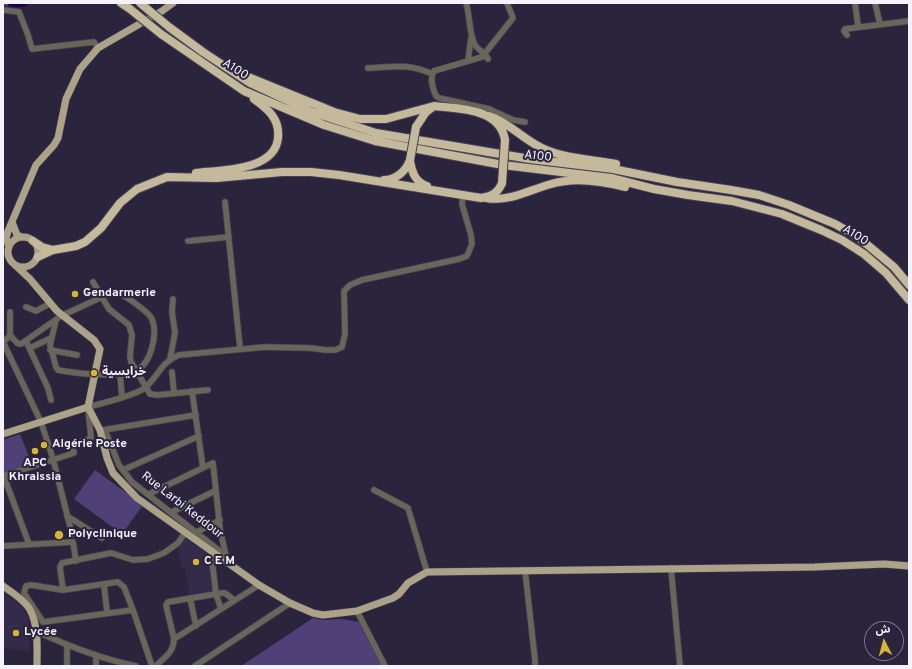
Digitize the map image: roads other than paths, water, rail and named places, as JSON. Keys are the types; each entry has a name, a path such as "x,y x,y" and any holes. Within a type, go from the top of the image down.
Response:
{"highway":[{"name":"A100","path":"121,3 161,34 244,91 324,125 374,141 503,165 611,178 654,189 732,201 782,214 842,240 864,254 886,273 909,300"},
{"name":"A100","path":"140,3 203,52 250,83 312,112 376,133 530,160 613,169 660,179 759,195 814,214 858,237 894,267 909,285"},
{"path":"203,52 245,75 269,86 295,95 334,112 360,119 386,119 434,106 471,111 498,119 529,141 549,151 573,158 616,164 660,179"},
{"path":"36,260 53,250 76,246 85,242 101,228 120,203 137,189 167,177 242,167 262,162 270,156 278,141 279,132 277,124 267,109 244,91"},
{"path":"362,179 388,180 396,177 408,167 416,126 426,112 434,106"},
{"path":"481,198 491,196 496,193 500,189 502,182 505,140 501,127 489,116"},
{"path":"410,160 411,170 419,182 423,185 441,190"},
{"path":"167,177 216,178 282,172 328,173 491,199 504,199 551,184 569,181 611,184 663,194 688,195"},
{"path":"33,241 42,247 53,250"}],"main road":[{"path":"172,3 162,11 98,48 80,69 70,87 66,99 58,138 54,145 36,165 6,238 9,247 9,257 30,279 59,318 94,340 98,345 100,349 88,407 103,430 107,458 113,472 137,498 259,585 313,613 323,615 357,612 393,598 399,594 408,583 427,572 815,567 884,564 909,566"},
{"path":"12,222 18,235 33,241 38,248 36,260 30,269 30,279"},
{"path":"9,247 14,241 21,237"},
{"path":"15,265 27,267 36,260"},
{"path":"3,434 88,407"},
{"path":"3,586 21,599 29,608 38,626 37,666"}],"street":[{"path":"466,3 474,44 487,56"},
{"path":"487,56 495,39 513,18 507,3"},
{"path":"855,3 858,26"},
{"path":"875,3 880,24"},
{"path":"3,10 18,12 25,27 32,49 94,42 98,48"},
{"path":"847,35 844,31 845,28 909,21"},
{"path":"468,61 471,31"},
{"path":"434,106 433,100 436,96 432,83 432,74 434,71 487,56"},
{"path":"368,68 412,66 432,74"},
{"path":"436,96 445,100 489,109 513,120 524,122"},
{"path":"170,358 187,353 240,348 288,347 335,350 342,347 345,334 344,291 350,284 467,256 472,244 471,235 462,204 463,194"},
{"path":"225,202 240,348"},
{"path":"188,241 229,237"},
{"path":"94,282 102,298 110,309 129,325 132,335 130,356 136,370 150,394 153,395 208,390"},
{"path":"59,318 51,338 50,345 50,350 58,370 95,374 120,374 136,370 150,357 155,331 152,318 131,301 116,292"},
{"path":"10,336 13,336 19,344 59,318 102,298"},
{"path":"29,544 3,475 74,453 72,445 91,438 88,407 146,388 170,358 175,333 172,312 173,299"},
{"path":"26,307 36,311 49,304"},
{"path":"10,312 10,336 3,342 41,422 53,459 72,534"},
{"path":"30,348 51,338"},
{"path":"26,340 48,388 51,400"},
{"path":"50,350 78,355"},
{"path":"172,372 174,393"},
{"path":"120,374 122,397"},
{"path":"192,391 203,468"},
{"path":"103,430 196,415"},
{"name":"Rue Larbi Keddour","path":"103,430 119,465 132,482 226,556"},
{"path":"123,470 199,436"},
{"path":"149,494 213,463 215,491 219,506 220,529 228,564"},
{"path":"374,490 408,508 427,572"},
{"path":"172,512 215,491"},
{"path":"68,516 102,538"},
{"path":"197,532 220,520"},
{"path":"63,590 60,565 62,563 111,554 133,560 148,559 169,550 178,543 185,533"},
{"path":"3,546 73,542 76,561"},
{"path":"211,552 216,594 221,609"},
{"path":"671,568 680,666"},
{"path":"525,570 535,660 534,666"},
{"path":"136,666 124,665 67,645 38,626 24,593 26,586 63,590 104,585 115,582 121,584 124,587 133,610 152,666"},
{"path":"104,585 107,612"},
{"path":"174,639 259,585"},
{"path":"156,666 173,649 174,639 167,603 225,593 234,600"},
{"path":"190,598 196,626"},
{"path":"195,666 290,602"},
{"path":"38,626 107,612 133,610"},
{"path":"357,612 385,666"},
{"path":"67,645 68,666"},
{"path":"96,655 96,666"}],"waterway":[{"path":"11,3 24,3"}],"place":[{"name":"Gendarmerie","path":"75,294"},
{"name":"خرايسية","path":"94,373"},
{"name":"Algérie Poste","path":"44,445"},
{"name":"APC Khraissia","path":"35,451"},
{"name":"Polyclinique","path":"59,535"},
{"name":"C E M","path":"196,562"},
{"name":"Lycée","path":"16,633"}]}
